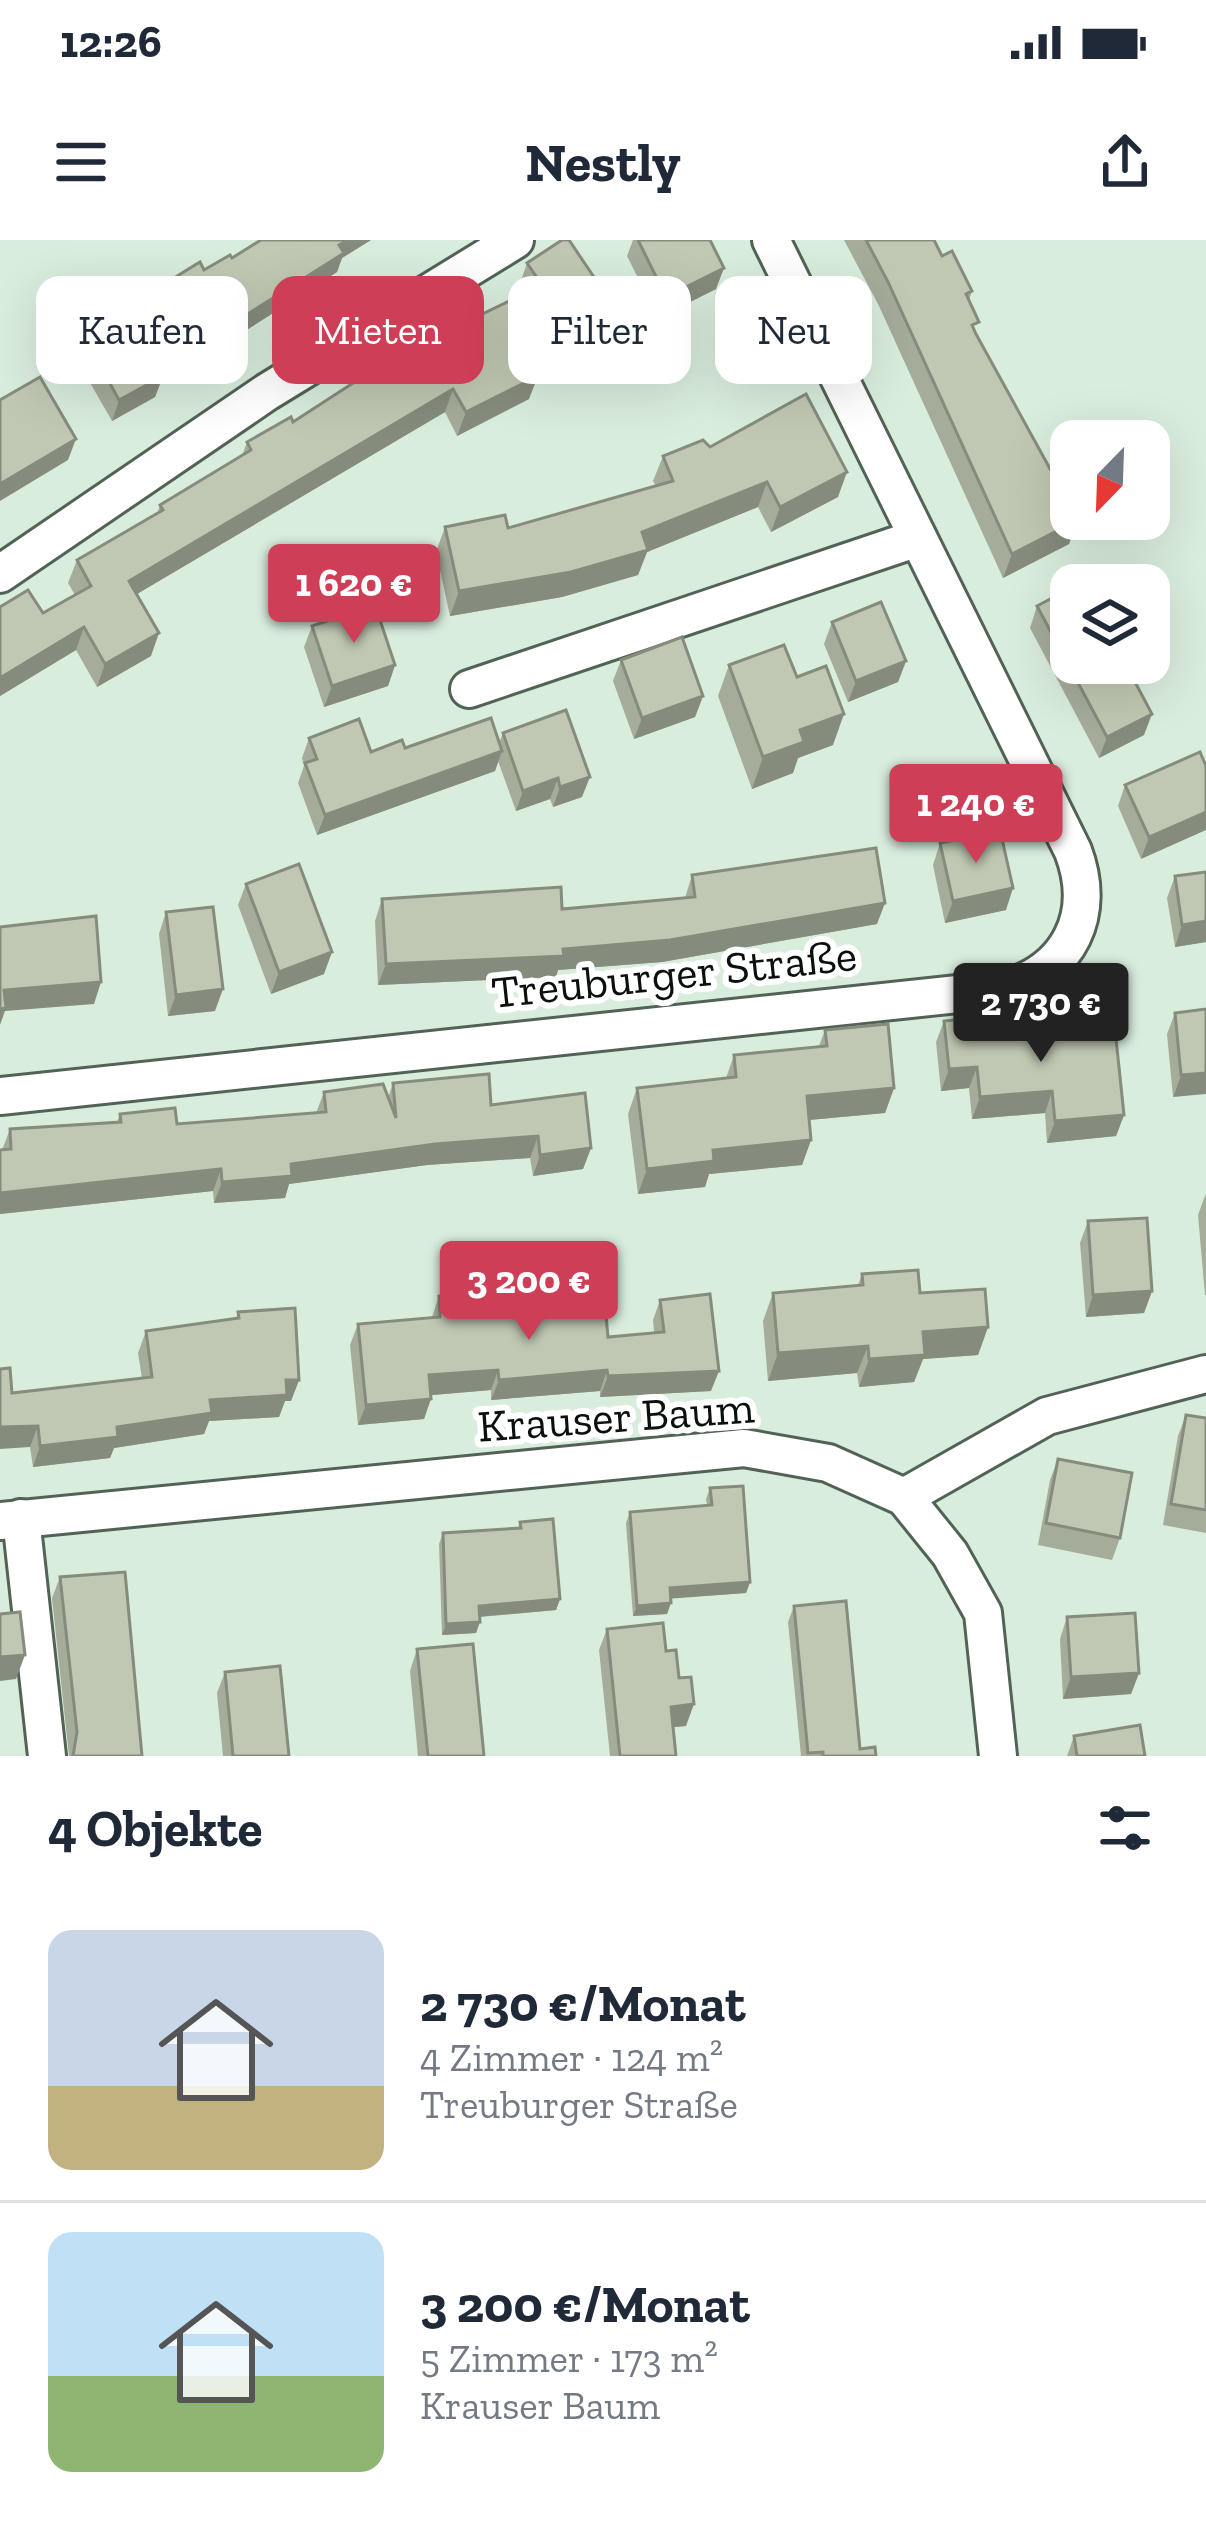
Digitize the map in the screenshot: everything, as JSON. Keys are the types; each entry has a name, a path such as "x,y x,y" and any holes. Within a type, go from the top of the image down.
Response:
{"street":[{"path":"0,574 267,392 514,240"},
{"name":"Treuburger Straße","path":"0,1096 1005,989 1042,974 1058,961 1078,927 1080,869 771,240"},
{"path":"469,688 918,538"},
{"path":"998,1756 983,1613 950,1554 904,1497 1047,1417 1206,1374"},
{"name":"Krauser Baum","path":"10,1520 744,1448 828,1463 904,1497"},
{"path":"10,1520 47,1756"}],"building":[{"path":"261,240 348,240 339,245 344,253 308,276 272,276 272,299 248,314 248,276 177,276 200,262 204,270"},
{"path":"569,240 593,276 536,276 527,263"},
{"path":"638,240 710,240 724,268 691,284 691,276 656,276"},
{"path":"866,240 934,240 942,256 952,251 972,291 966,294 979,322 972,325 976,334 1050,469 1050,534 1012,554"},
{"path":"508,302 508,384 522,384 466,412 453,389 129,581 159,633 105,664 84,627 0,678 0,607 28,590 43,613 91,586 77,560 163,510 160,505 251,450 247,442 291,417 293,422 352,384 484,384 484,313"},
{"path":"36,379 36,384 44,384 76,439 0,484 0,400"},
{"path":"110,384 148,384 119,400"},
{"path":"806,394 847,472 780,507 767,482 642,532 648,550 571,572 459,591 445,527 505,515 508,528 673,481 663,456 703,440 710,447"},
{"path":"1050,599 1050,630 1037,606"},
{"path":"881,602 906,661 856,681 832,622"},
{"path":"375,605 395,665 332,686 312,626"},
{"path":"682,637 703,696 642,718 621,660"},
{"path":"784,645 797,677 826,666 844,714 800,730 804,742 763,757 729,665"},
{"path":"1079,684 1136,684 1152,714 1107,737"},
{"path":"566,710 590,777 560,787 558,778 523,791 503,733"},
{"path":"491,718 502,751 325,815 305,763 317,759 309,738 359,719 371,752 402,740 405,748"},
{"path":"1200,752 1206,766 1206,812 1149,837 1125,785"},
{"path":"1000,830 1013,888 953,901 940,843"},
{"path":"876,848 885,903 670,940 563,949 564,956 386,964 382,899 561,887 562,909 695,897 692,875"},
{"path":"299,864 332,952 279,972 246,884"},
{"path":"1206,872 1206,921 1182,925 1175,876"},
{"path":"213,907 223,989 176,995 166,912"},
{"path":"96,916 101,982 4,990 6,1008 0,1009 0,927"},
{"path":"1206,1009 1206,1073 1181,1075 1175,1013"},
{"path":"1012,1014 1014,1039 1115,1029 1124,1115 1055,1121 1052,1091 980,1097 977,1067 949,1069 944,1021"},
{"path":"888,1024 894,1088 807,1096 811,1140 713,1150 714,1161 647,1169 637,1088 736,1077 734,1055 827,1046 825,1030"},
{"path":"489,1074 491,1105 585,1093 591,1148 540,1155 538,1136 435,1144 291,1164 292,1176 222,1182 221,1169 0,1193 0,1150 11,1149 10,1129 121,1122 120,1114 175,1108 177,1124 326,1112 324,1092 383,1084 396,1118 393,1083"},
{"path":"1147,1218 1152,1291 1093,1295 1088,1221"},
{"path":"918,1270 920,1293 985,1289 988,1327 923,1332 925,1355 869,1359 868,1346 778,1353 773,1293 863,1285 862,1274"},
{"path":"498,1291 499,1303 604,1293 608,1337 664,1332 660,1300 710,1294 719,1371 608,1376 607,1370 499,1380 498,1370 429,1375 431,1399 366,1405 358,1324 440,1317 439,1296"},
{"path":"295,1308 299,1380 286,1380 287,1395 210,1400 212,1413 117,1427 118,1437 40,1446 38,1426 0,1427 0,1369 10,1368 12,1393 152,1377 146,1331 239,1318 238,1312"},
{"path":"1186,1415 1206,1418 1206,1510 1171,1504"},
{"path":"1058,1459 1132,1473 1120,1538 1046,1523"},
{"path":"743,1486 750,1582 670,1588 671,1603 637,1606 630,1512 712,1505 710,1488"},
{"path":"553,1519 560,1599 479,1606 480,1622 446,1624 443,1533 521,1528 520,1522"},
{"path":"125,1572 142,1756 73,1756 77,1732 60,1577"},
{"path":"846,1601 860,1749 875,1747 876,1756 808,1753 794,1606"},
{"path":"20,1612 25,1655 0,1657 0,1614"},
{"path":"1135,1613 1139,1673 1071,1677 1067,1617"},
{"path":"663,1623 666,1651 676,1650 679,1678 691,1677 694,1704 671,1707 676,1756 620,1756 607,1629"},
{"path":"473,1644 484,1756 428,1756 417,1649"},
{"path":"280,1666 289,1756 233,1756 225,1672"},
{"path":"1140,1725 1145,1756 1077,1756 1074,1736"}]}
